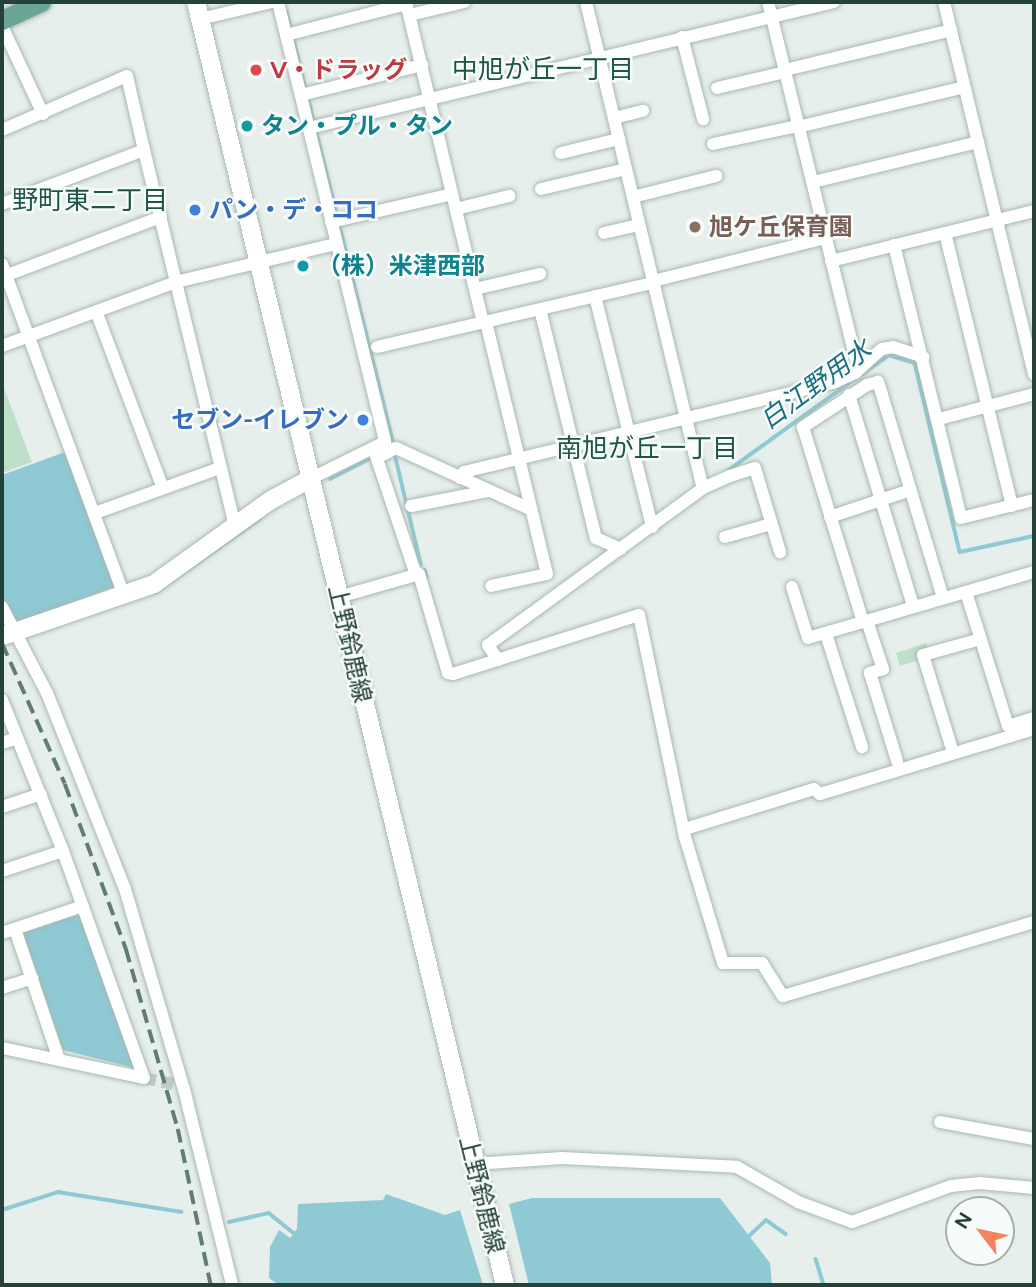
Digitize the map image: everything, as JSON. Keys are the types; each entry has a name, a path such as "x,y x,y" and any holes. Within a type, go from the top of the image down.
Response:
{"main road":[{"path":"3,29 41,2"},
{"name":"上野鈴鹿線","path":"198,10 505,1285"},
{"path":"10,634 124,595 178,570 234,527 310,479"}],"street":[{"path":"198,10 272,2"},
{"path":"278,2 290,34 336,221 337,244 385,442 375,453"},
{"path":"290,34 408,7 464,2"},
{"path":"586,2 686,419 707,486"},
{"path":"768,2 856,370 867,384"},
{"path":"313,127 599,56 834,2"},
{"path":"944,2 1034,374"},
{"path":"408,7 547,574 491,586"},
{"path":"3,29 43,114"},
{"path":"717,88 951,30"},
{"path":"682,37 703,119"},
{"path":"305,94 422,65"},
{"path":"2,130 127,76 234,527"},
{"path":"713,144 798,127 964,87"},
{"path":"614,118 643,111"},
{"path":"561,153 619,139"},
{"path":"813,182 978,142"},
{"path":"2,204 144,150"},
{"path":"541,189 626,169"},
{"path":"633,197 716,176"},
{"path":"336,221 453,194"},
{"path":"456,209 509,196"},
{"path":"831,261 1034,211"},
{"path":"124,595 3,272 161,217"},
{"path":"604,233 639,225"},
{"path":"945,233 1013,506"},
{"path":"377,347 825,238"},
{"path":"2,346 176,282 337,244"},
{"path":"894,246 939,419 961,518 1034,500"},
{"path":"475,289 540,274"},
{"path":"595,296 652,527"},
{"path":"540,309 596,538 621,549"},
{"path":"96,311 163,488"},
{"path":"460,478 464,472 835,382 856,370 876,353 893,347 923,357"},
{"path":"897,761 870,673 883,669 803,427 867,384 878,382 943,598"},
{"path":"939,419 1034,394"},
{"path":"849,395 913,607"},
{"path":"310,479 375,453 397,448 531,510"},
{"path":"375,453 448,673 639,615 685,829 723,962 762,963 783,996 1034,922"},
{"path":"95,513 220,468"},
{"path":"498,660 488,645 707,486 730,477 755,468 780,552"},
{"path":"831,517 910,490"},
{"path":"411,506 488,491"},
{"path":"725,537 771,524"},
{"path":"792,587 808,638 1034,572"},
{"path":"339,597 416,575"},
{"path":"966,592 1008,726 1034,718"},
{"path":"2,607 10,634 80,770 125,888 194,1127 232,1285"},
{"path":"826,634 862,747"},
{"path":"951,746 923,655 981,639"},
{"path":"2,700 63,851 144,1078 58,1057 2,1048"},
{"path":"685,829 1034,729"},
{"path":"2,743 17,737"},
{"path":"2,807 41,794"},
{"path":"2,871 63,851"},
{"path":"2,933 83,906"},
{"path":"15,929 58,1057"},
{"path":"2,988 32,978"},
{"path":"940,1122 1034,1139"},
{"path":"474,1164 562,1158 737,1167 797,1202 852,1222 951,1186 980,1183 1034,1188"}],"green space":[{"path":"2,383 32,462 2,473"},
{"path":"926,643 928,647 917,651 919,660 900,666 896,653"}],"water":[{"path":"65,452 116,586 16,624 2,596 2,475"},
{"path":"79,914 135,1068 63,1050 23,933"},
{"path":"386,1194 445,1215 460,1210 483,1285 279,1285 269,1278 270,1247 279,1230 290,1238 297,1229 298,1204 383,1200"},
{"path":"532,1198 720,1198 770,1263 772,1285 529,1285 509,1204"}],"waterway":[{"name":"白江野用水","path":"287,12 306,90"},
{"name":"白江野用水","path":"308,97 394,445"},
{"name":"白江野用水","path":"863,374 889,355 915,363 960,552 1034,536"},
{"name":"白江野用水","path":"729,470 856,378"},
{"name":"白江野用水","path":"395,454 421,564"},
{"path":"330,479 369,459"},
{"path":"155,593 260,519"},
{"name":"白江野用水","path":"425,570 427,578"},
{"path":"2,1210 58,1192 181,1212"},
{"path":"229,1222 269,1213 297,1236"},
{"path":"749,1236 766,1220 786,1234"},
{"path":"816,1259 824,1285"}],"tunnel":[{"path":"144,1078 173,1084"}],"railway":[{"path":"2,643 65,784 126,949 178,1129 211,1285"}],"place":[{"name":"V・ドラッグ","path":"256,70"},
{"name":"タン・プル・タン","path":"247,126"},
{"name":"パン・デ・ココ","path":"195,210"},
{"name":"旭ケ丘保育園","path":"695,227"},
{"name":"（株）米津西部","path":"303,266"},
{"name":"セブン-イレブン","path":"363,420"}],"district":[{"name":"中旭が丘一丁目","path":"543,70"},
{"name":"野町東二丁目","path":"90,201"},
{"name":"南旭が丘一丁目","path":"647,449"}]}
